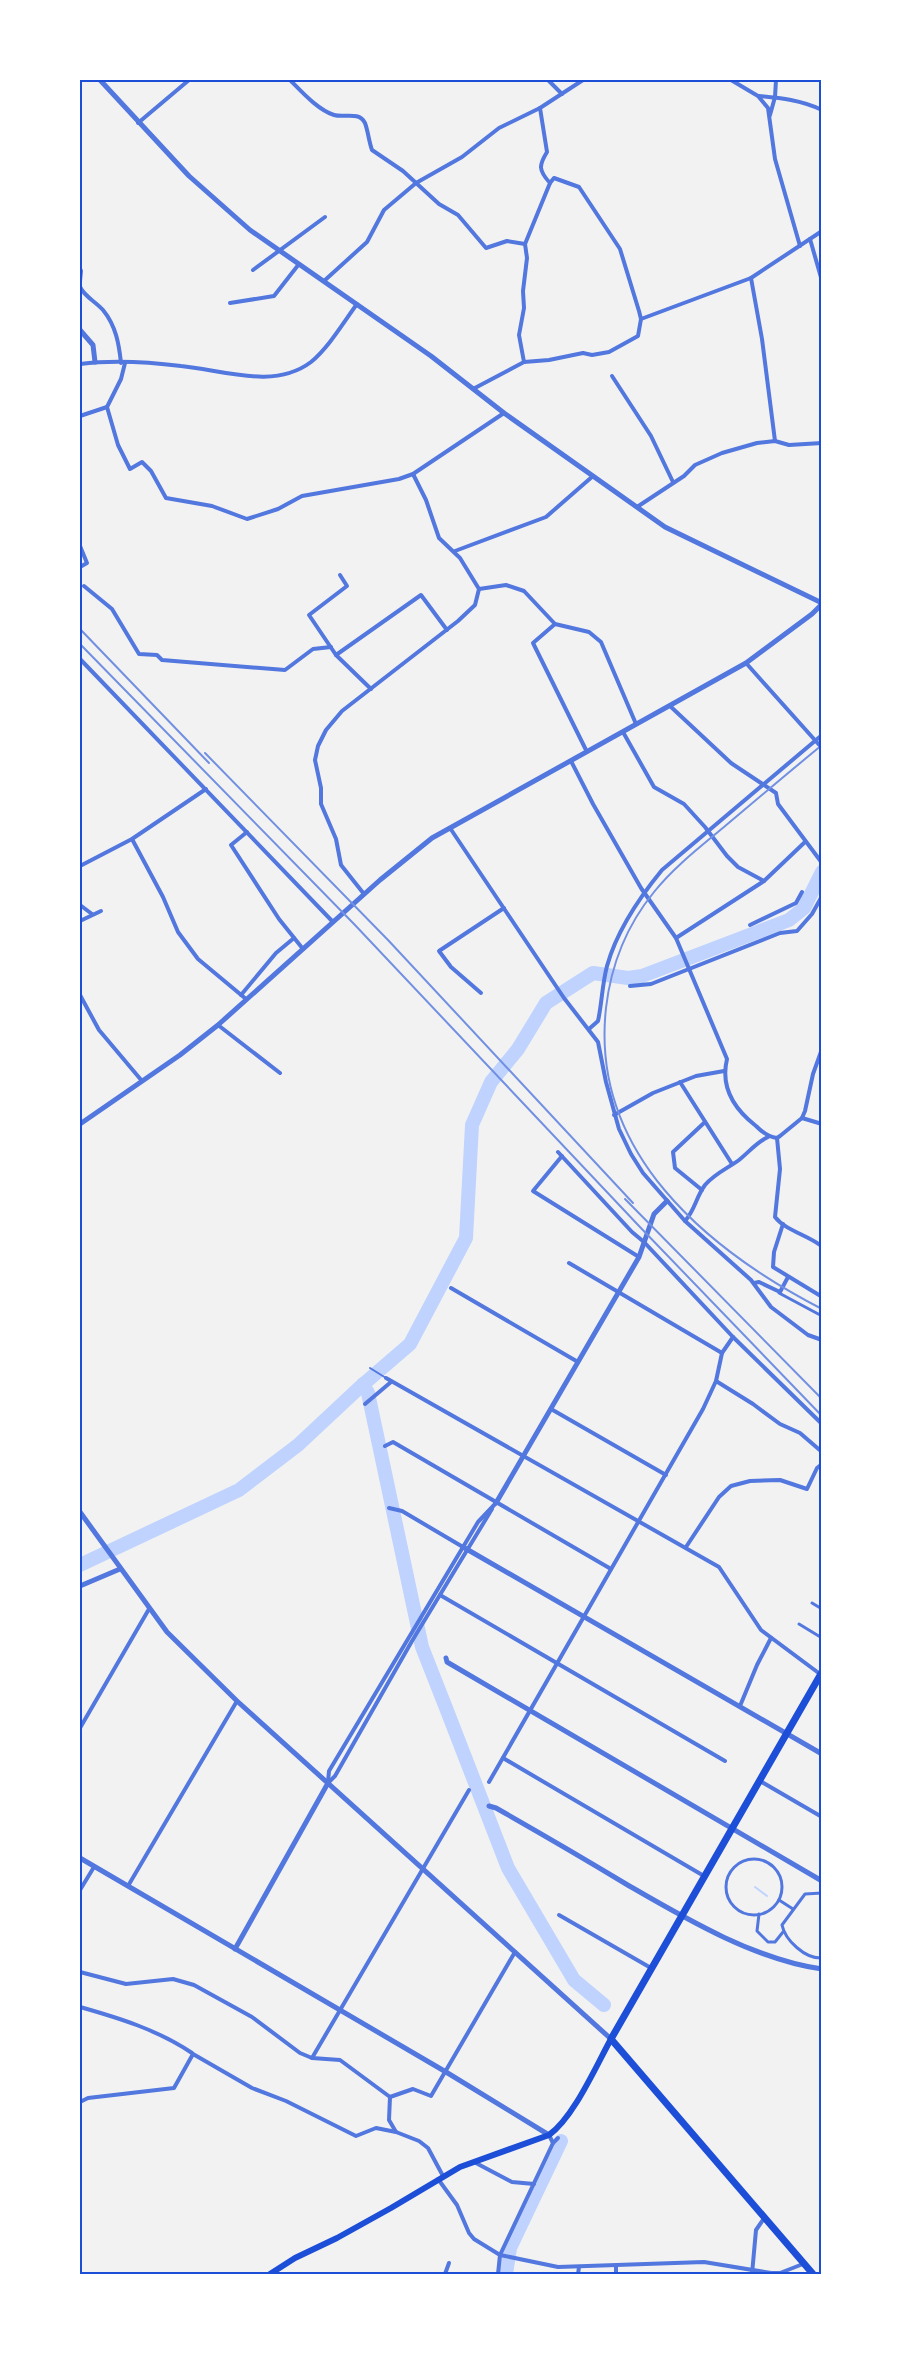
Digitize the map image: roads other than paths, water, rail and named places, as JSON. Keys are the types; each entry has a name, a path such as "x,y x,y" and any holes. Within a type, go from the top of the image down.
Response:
{"main road":[{"path":"270,2274 295,2258 370,2220 440,2177 473,2162 549,2135 557,2128 572,2110 680,1916 821,1673"},
{"path":"611,2038 813,2274"}],"street":[{"path":"80,1124 218,1025 411,854 449,828 746,663 822,604 695,542 636,508 357,304 250,230 206,192 138,123 100,80"},
{"path":"138,123 189,80"},
{"path":"290,80 332,114 355,115 360,118 364,123 372,150 440,204 458,215 486,248 507,242 525,244"},
{"path":"548,80 562,94"},
{"path":"324,281 367,242 384,210 416,183 462,157 499,128 540,108 583,80"},
{"path":"731,80 758,96 768,108 776,159 800,246"},
{"path":"770,116 775,97 776,80"},
{"path":"758,96 802,101 822,110"},
{"path":"540,108 547,152 540,161 540,166 550,183"},
{"path":"473,389 524,362 549,360 583,352 592,355 609,352 638,336 640,319 620,249 614,237 579,187 555,178 550,183 525,244 527,258 523,291 524,308 519,335 524,362"},
{"path":"253,270 325,217"},
{"path":"640,319 751,278 822,231"},
{"path":"810,239 822,281"},
{"path":"230,303 274,296 299,264"},
{"path":"80,269 80,281"},
{"path":"751,278 762,339 775,441"},
{"path":"80,287 84,295 103,310 116,331 123,363 121,379 107,407 118,445 130,469 142,462 151,471 166,498 212,507 247,519 278,509 302,496 399,479 413,474 504,413"},
{"path":"80,364 95,362 178,365 265,378 281,376 311,361 357,304"},
{"path":"80,330 93,345 95,362"},
{"path":"612,376 651,436 674,482"},
{"path":"80,416 107,407"},
{"path":"636,508 695,465 711,457 757,443 775,441 789,445 822,443"},
{"path":"364,894 341,865 336,839 321,804 321,788 315,760 318,746 326,730 342,711 447,630 475,605 479,589 455,551 444,545 439,538 426,500 413,474"},
{"path":"455,551 546,517 592,476"},
{"path":"80,546 87,563 80,567"},
{"path":"340,575 347,586 309,615 336,655 372,689"},
{"path":"479,589 506,585 524,591 555,624 589,632 601,642 636,724"},
{"path":"84,586 112,609 139,654 157,655 162,660 285,670 313,649 331,647"},
{"path":"336,655 421,595 447,630"},
{"path":"555,624 533,643 587,752"},
{"path":"80,659 334,922"},
{"path":"746,663 822,748"},
{"path":"670,706 731,763 776,793 778,804 821,862"},
{"path":"623,732 654,787 684,804 738,867 764,881"},
{"path":"589,1029 598,1021 606,968 626,923 662,870 822,735"},
{"path":"571,760 593,804 645,892 676,938 727,1059 724,1071 731,1101 736,1110 769,1136 777,1138"},
{"path":"80,866 132,839 206,789"},
{"path":"449,828 556,987 598,1042 614,1115 631,1154 643,1173 685,1221 753,1283 771,1307 808,1335 822,1340"},
{"path":"247,832 231,845 279,919 304,949"},
{"path":"132,839 163,897 178,932 198,959 247,1000"},
{"path":"676,938 764,881 805,842"},
{"path":"750,925 796,903 802,892"},
{"path":"630,986 651,984 688,967 780,933 797,931 812,914 822,896"},
{"path":"80,905 93,915"},
{"path":"481,993 451,967 439,951 504,908"},
{"path":"80,921 101,911"},
{"path":"241,995 276,953 294,938"},
{"path":"80,995 99,1030 142,1081"},
{"path":"218,1025 280,1073"},
{"path":"777,1138 802,1118 822,1049"},
{"path":"614,1115 653,1093 680,1082 696,1076 724,1071"},
{"path":"680,1082 732,1164"},
{"path":"802,1118 822,1124"},
{"path":"702,1191 675,1168 673,1152 705,1122"},
{"path":"685,1221 710,1180 769,1136"},
{"path":"777,1138 780,1169 775,1217 783,1224 809,1236 820,1245"},
{"path":"558,1152 632,1232 822,1424"},
{"path":"562,1156 533,1191 639,1257"},
{"path":"328,1783 329,1771 419,1617 496,1503 524,1457 639,1257 654,1214 667,1201"},
{"path":"783,1224 774,1252 773,1267 819,1295 822,1294"},
{"path":"569,1263 722,1353"},
{"path":"753,1283 759,1282 780,1292 788,1277"},
{"path":"451,1288 578,1362"},
{"path":"779,1293 822,1316"},
{"path":"489,1782 666,1475 716,1382 722,1353 734,1337"},
{"path":"386,1378 639,1520 725,1572 753,1620 771,1638 821,1673"},
{"path":"366,1404 391,1382"},
{"path":"716,1382 753,1404 780,1424 800,1433 822,1452"},
{"path":"551,1409 666,1475"},
{"path":"385,1446 393,1442 610,1569"},
{"path":"686,1547 719,1497 730,1486 750,1481 780,1479 807,1489 815,1472 822,1464"},
{"path":"389,1508 396,1509 822,1754"},
{"path":"80,1512 149,1609 186,1652 237,1701 611,2038"},
{"path":"235,1949 328,1783 335,1776 465,1549"},
{"path":"80,1586 120,1569"},
{"path":"440,1595 724,1761"},
{"path":"812,1603 822,1609"},
{"path":"80,1728 149,1609"},
{"path":"799,1624 822,1638"},
{"path":"740,1706 771,1638"},
{"path":"446,1658 447,1662 822,1881"},
{"path":"128,1886 237,1701"},
{"path":"502,1758 704,1876"},
{"path":"759,1780 822,1817"},
{"path":"312,2058 469,1790"},
{"path":"489,1806 680,1916 774,1956 822,1969"},
{"path":"80,1858 446,2072 549,2135 553,2143"},
{"path":"754,1859 765,1861 773,1866 782,1882 779,1900 770,1909 759,1914 740,1911 728,1898 726,1887 727,1878 737,1864 754,1859"},
{"path":"80,1890 94,1867"},
{"path":"822,1893 805,1894 782,1925 783,1932 810,1956 822,1958"},
{"path":"779,1900 793,1909"},
{"path":"759,1914 757,1931 768,1941 775,1942 783,1932"},
{"path":"559,1915 651,1968"},
{"path":"390,2097 413,2089 430,2096 515,1951"},
{"path":"80,1972 126,1984 173,1979 194,1985 252,2017 300,2053 312,2058 340,2060 390,2097"},
{"path":"80,2007 110,2015 171,2039 252,2088 286,2101 356,2136 376,2128 396,2132 419,2141 428,2148 440,2177 474,2239 502,2255 558,2267 704,2262 752,2272 780,2273 804,2264"},
{"path":"80,2102 88,2098 174,2088 193,2054"},
{"path":"390,2097 389,2120 396,2132"},
{"path":"498,2274 502,2255 553,2143 558,2138"},
{"path":"473,2162 512,2182 534,2184"},
{"path":"752,2272 756,2230 765,2217"},
{"path":"445,2274 449,2263"},
{"path":"616,2265 616,2274"},
{"path":"578,2274 579,2267"}],"lane":[{"path":"370,1368 386,1378"}],"waterway":[{"path":"80,1565 239,1490 298,1445 410,1344 466,1238 472,1125 491,1082 518,1049 546,1003 593,973 628,978 642,976 789,920 804,908 822,872"},
{"path":"363,1384 368,1393 422,1647 508,1868 574,1980 604,2005"},
{"path":"755,1887 767,1896"},
{"path":"506,2274 510,2248 561,2141"}],"railway":[{"path":"80,629 209,763"},
{"path":"80,644 354,924 822,1416"},
{"path":"822,745 688,858 662,883 644,905 628,932 616,961 606,1008 606,1060 617,1107 637,1151 664,1190 698,1225 737,1257 779,1285 822,1309"},
{"path":"205,753 388,940 633,1203"},
{"path":"625,1199 822,1399"}]}
